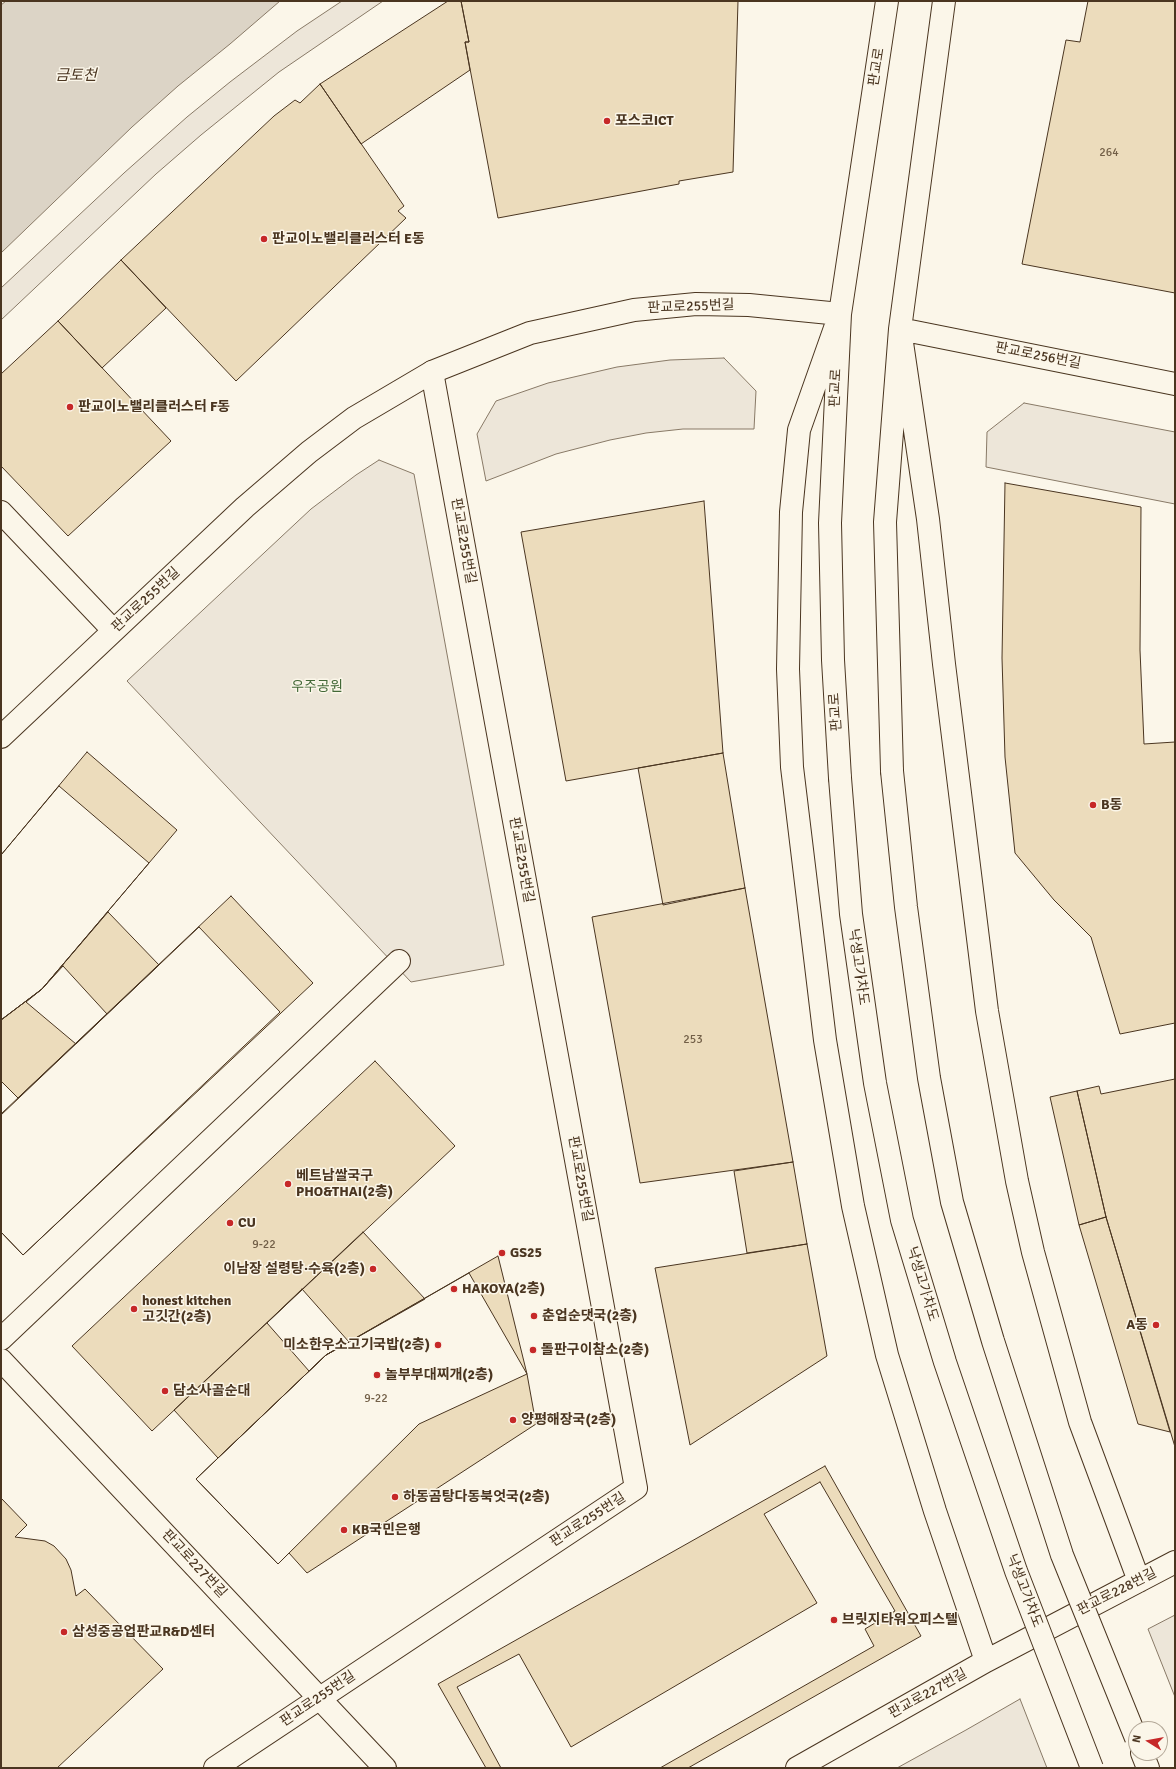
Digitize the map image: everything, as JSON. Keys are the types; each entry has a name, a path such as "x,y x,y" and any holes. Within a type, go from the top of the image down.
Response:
{"main road":[{"name":"판교로","path":"840,778 832,660 830,523 840,314 887,1"},
{"path":"944,1 900,329 885,522 892,771 906,906 929,1078 952,1202 993,1341 1062,1555 1129,1721"},
{"name":"판교로255번길","path":"1,737 245,507 309,452 354,418 432,372 530,333 634,310 703,304 749,305 840,314"},
{"path":"840,314 799,430 791,512 788,670 792,767 825,1040 853,1206 887,1354 935,1511 986,1661"},
{"path":"900,329 928,519 987,1011 1017,1181 1033,1252 1080,1422 1139,1581"},
{"name":"판교로256번길","path":"900,329 1175,384"},
{"name":"판교로255번길","path":"215,1768 636,1488 432,372"},
{"path":"1,512 113,630"},
{"name":"낙생고가차도","path":"840,778 851,914 875,1083 902,1220 945,1362 1016,1571 1092,1768"},
{"path":"1,1339 398,961"},
{"name":"판교로227번길","path":"1,1360 386,1768"},
{"name":"판교로228번길","path":"1060,1622 1175,1562"},
{"name":"판교로227번길","path":"797,1768 986,1661 1060,1622"}],"green space":[{"path":"342,1 383,1 279,72 201,135 156,174 1,320 1,288 124,173 187,117 297,31"},
{"path":"724,358 756,391 754,429 683,429 646,433 610,440 556,454 486,481 477,434 496,401 548,383 617,367 670,360"},
{"path":"1024,403 1175,432 1175,504 986,467 987,432"},
{"name":"우주공원","path":"379,460 414,474 504,965 411,982 127,681 311,509 356,475"},
{"path":"1175,1615 1175,1697 1148,1629"},
{"path":"1020,1699 1047,1768 897,1768 966,1730"}],"water":[{"name":"금토천","path":"6,1 280,1 178,86 132,127 1,253 1,5"}],"building":[{"path":"448,1 461,1 469,42 465,42 470,70 361,144 320,84"},
{"name":"포스코ICT","path":"461,1 738,1 733,172 679,181 679,184 498,218 465,42 469,42"},
{"path":"1088,1 1175,1 1175,293 1022,264 1066,40 1080,42"},
{"name":"판교이노밸리클러스터 E동","path":"320,84 404,206 398,211 406,218 236,381 121,260 274,116 295,100 300,103"},
{"path":"121,260 166,308 102,368 58,321"},
{"name":"판교이노밸리클러스터 F동","path":"58,321 171,441 68,536 1,466 1,374"},
{"name":"B동","path":"1005,483 1141,507 1140,650 1144,744 1175,742 1175,1023 1120,1034 1091,937 1054,900 1015,853 1005,757 1002,658"},
{"path":"704,501 723,753 566,781 521,532"},
{"path":"87,752 177,830 42,989 1,1020 1,855"},
{"path":"723,753 745,888 663,905 638,768"},
{"path":"59,786 149,863 42,989 1,1020 1,855"},
{"path":"745,888 793,1162 640,1183 592,917"},
{"path":"231,896 313,983 23,1255 1,1232 1,1114"},
{"path":"108,912 159,965 18,1098 1,1081 1,1020 42,989"},
{"path":"199,927 280,1012 23,1255 1,1232 1,1115"},
{"path":"63,966 107,1014 76,1044 26,1002 42,989"},
{"path":"375,1061 455,1146 152,1431 72,1346"},
{"name":"A동","path":"1175,1079 1175,1447 1106,1217 1077,1091 1099,1086 1101,1094"},
{"path":"1077,1091 1106,1217 1079,1225 1050,1097"},
{"path":"793,1162 807,1244 747,1253 734,1171"},
{"path":"1106,1217 1170,1432 1138,1424 1079,1225"},
{"path":"363,1232 425,1299 326,1355 218,1458 174,1410"},
{"path":"807,1244 827,1356 690,1445 655,1268"},
{"path":"498,1256 527,1374 536,1424 307,1573 289,1553 278,1564 196,1479 326,1355"},
{"path":"469,1273 527,1374 419,1424 278,1564 196,1479 326,1355"},
{"path":"302,1289 349,1342 326,1355 309,1371 267,1323"},
{"path":"825,1466 921,1636 688,1768 486,1768 438,1684"},
{"name":"브릿지타워오피스텔","path":"820,1482 895,1611 865,1629 874,1646 660,1768 501,1768 457,1687 519,1654 571,1747 817,1603 764,1514"},
{"name":"삼성중공업판교R&D센터","path":"1,1498 27,1525 15,1537 45,1541 54,1546 66,1559 71,1570 76,1596 85,1589 163,1669 57,1768 1,1768"}],"place":[{"name":"포스코ICT","path":"607,121"},
{"name":"판교이노밸리클러스터 E동","path":"264,239"},
{"name":"판교이노밸리클러스터 F동","path":"70,407"},
{"name":"B동","path":"1093,805"},
{"name":"베트남쌀국구 PHO&THAI(2층)","path":"288,1184"},
{"name":"CU","path":"230,1223"},
{"name":"GS25","path":"502,1253"},
{"name":"이남장 설령탕·수육(2층)","path":"373,1269"},
{"name":"HAKOYA(2층)","path":"454,1289"},
{"name":"honest kitchen 고깃간(2층)","path":"134,1309"},
{"name":"춘업순댓국(2층)","path":"534,1316"},
{"name":"A동","path":"1156,1325"},
{"name":"미소한우소고기국밥(2층)","path":"438,1345"},
{"name":"돌판구이참소(2층)","path":"533,1350"},
{"name":"놀부부대찌개(2층)","path":"377,1375"},
{"name":"담소사골순대","path":"165,1391"},
{"name":"양평해장국(2층)","path":"513,1420"},
{"name":"하동곰탕다동북엇국(2층)","path":"395,1497"},
{"name":"KB국민은행","path":"344,1530"},
{"name":"브릿지타워오피스텔","path":"834,1620"},
{"name":"삼성중공업판교R&D센터","path":"64,1632"}]}
